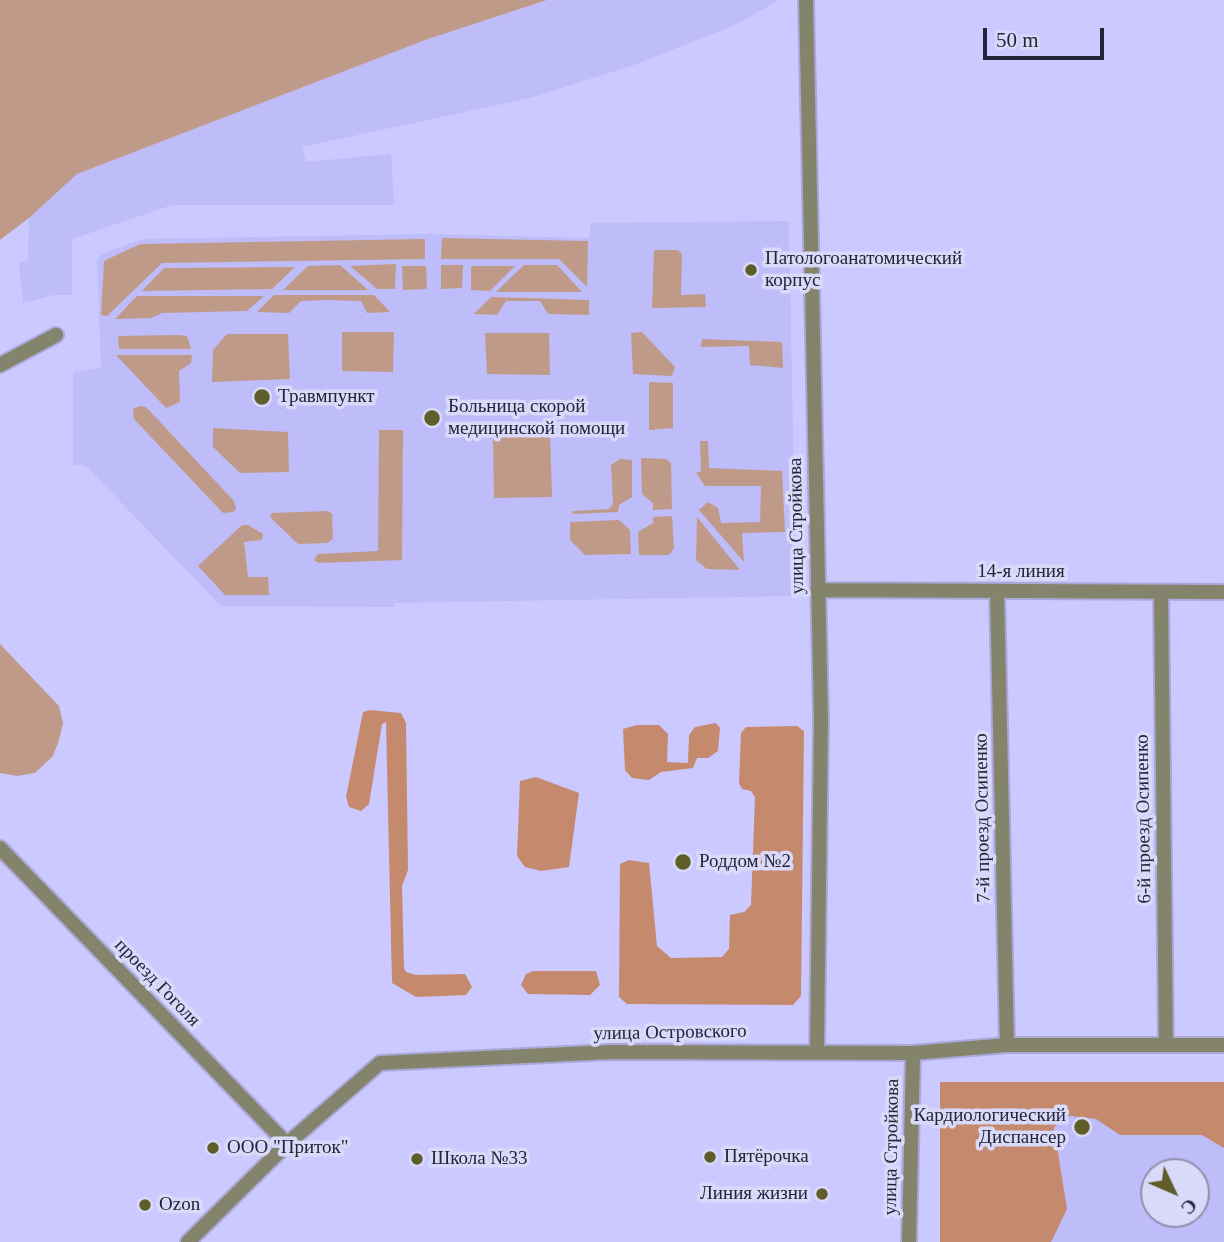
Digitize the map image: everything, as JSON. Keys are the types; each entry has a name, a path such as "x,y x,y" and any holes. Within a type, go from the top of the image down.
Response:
{"street":[{"name":"улица Стройкова","path":"806,0 821,719 817,1051"},
{"path":"0,365 56,335"},
{"name":"14-я линия","path":"817,590 1224,592"},
{"name":"7-й проезд Осипенко","path":"997,591 1007,1045"},
{"name":"6-й проезд Осипенко","path":"1161,592 1166,1045"},
{"name":"проезд Гоголя","path":"0,848 287,1144"},
{"name":"улица Островского","path":"188,1242 287,1144 380,1063 610,1052 913,1053 1007,1045 1224,1045"},
{"name":"улица Стройкова","path":"909,1242 913,1053"}],"shaded area":[{"path":"0,0 547,0 428,39 77,174 29,218 0,240"},
{"path":"547,0 779,0 735,25 634,65 530,98 302,147 306,162 391,154 394,205 172,205 72,239 72,295 54,295 23,303 19,262 28,261 29,218 77,174 428,39"},
{"name":"Больница скорой медицинской помощи","path":"789,221 796,596 394,603 394,607 221,606 85,465 73,465 73,372 101,368 97,261 101,254 143,239 424,234 589,238 591,223"},
{"path":"442,238 588,241 587,287 559,259 441,259"},
{"path":"425,239 425,259 162,263 107,316 101,315 104,261 140,244"},
{"path":"654,250 678,250 682,254 681,295 705,294 706,307 652,308"},
{"path":"396,264 395,289 377,289 350,266"},
{"path":"340,265 368,290 283,290 308,266"},
{"path":"441,265 463,265 462,288 441,289"},
{"path":"524,265 557,265 582,292 496,292"},
{"path":"402,266 426,266 427,289 403,290"},
{"path":"471,266 515,266 490,291 471,290"},
{"path":"295,267 272,289 142,291 164,268"},
{"path":"274,295 374,295 390,312 367,313 361,301 325,300 301,301 289,313 257,312"},
{"path":"137,296 264,296 247,311 162,313 151,318 115,319"},
{"path":"491,297 589,300 589,315 548,314 540,301 506,301 497,315 474,314"},
{"path":"342,332 394,332 393,372 342,371"},
{"path":"642,332 675,367 672,376 633,374 631,333"},
{"path":"485,333 549,333 550,375 487,374"},
{"path":"227,334 288,334 290,379 212,382 213,350"},
{"path":"118,336 187,336 191,349 119,349"},
{"path":"702,339 782,342 783,368 750,365 749,346 701,347"},
{"path":"116,355 192,355 191,363 179,371 180,402 166,408"},
{"path":"649,382 673,383 673,428 649,430"},
{"path":"146,407 234,501 236,509 233,512 223,513 134,419 133,409"},
{"path":"213,428 288,432 289,472 240,473 213,447"},
{"path":"379,430 403,430 402,560 319,563 314,560 318,554 378,551"},
{"path":"550,433 552,497 494,498 493,437"},
{"path":"700,441 708,441 709,468 782,471 785,532 742,533 744,562 699,510 708,502 718,508 721,523 760,522 761,486 705,486 696,473 701,471"},
{"path":"641,458 666,459 671,463 672,509 653,510 653,503 642,494"},
{"path":"620,459 632,460 632,497 619,505 618,512 572,514 573,511 609,509 613,504 611,465"},
{"path":"328,511 332,514 333,539 327,543 298,544 270,517 272,513"},
{"path":"672,516 674,548 669,555 639,555 638,532 653,523 653,517"},
{"path":"697,517 740,570 707,569 696,560"},
{"path":"619,520 630,530 631,554 585,555 570,540 570,522"},
{"path":"242,525 248,525 263,534 262,540 244,542 248,577 268,577 269,595 225,595 198,566"},
{"path":"0,644 59,706 63,723 59,740 53,756 35,773 17,776 0,773"},
{"path":"370,710 401,713 406,723 408,870 402,886 404,968 406,972 416,975 465,974 472,987 466,995 416,997 392,983 386,722 382,724 369,804 361,811 349,807 346,797 363,712"},
{"path":"716,723 720,728 718,751 708,758 697,758 693,768 661,772 649,780 632,778 625,770 623,729 637,725 659,725 668,734 667,762 688,763 689,735 695,727"},
{"path":"797,726 804,731 801,996 793,1005 627,1004 619,997 620,864 629,860 649,863 657,946 671,958 722,957 729,949 730,915 744,912 751,905 755,797 751,791 742,789 739,783 741,733 746,727"},
{"path":"536,777 579,793 569,867 541,871 525,867 517,856 520,781"},
{"path":"533,971 596,971 600,985 590,995 528,994 521,985 526,974"},
{"name":"Кардиологический Диспансер","path":"940,1082 1224,1082 1224,1242 940,1242"},
{"name":"Кардиологический Диспансер","path":"940,1082 1224,1082 1224,1148 1202,1135 1120,1135 1096,1119 1063,1115 1054,1128 1067,1209 1051,1242 940,1242"}],"place":[{"name":"Патологоанатомический корпус","path":"751,270"},
{"name":"Травмпункт","path":"262,397"},
{"name":"Больница скорой медицинской помощи","path":"432,418"},
{"name":"Роддом №2","path":"683,862"},
{"name":"Кардиологический Диспансер","path":"1082,1127"},
{"name":"ООО \"Приток\"","path":"213,1148"},
{"name":"Пятёрочка","path":"710,1157"},
{"name":"Школа №33","path":"417,1159"},
{"name":"Линия жизни","path":"822,1194"},
{"name":"Ozon","path":"145,1205"}]}
